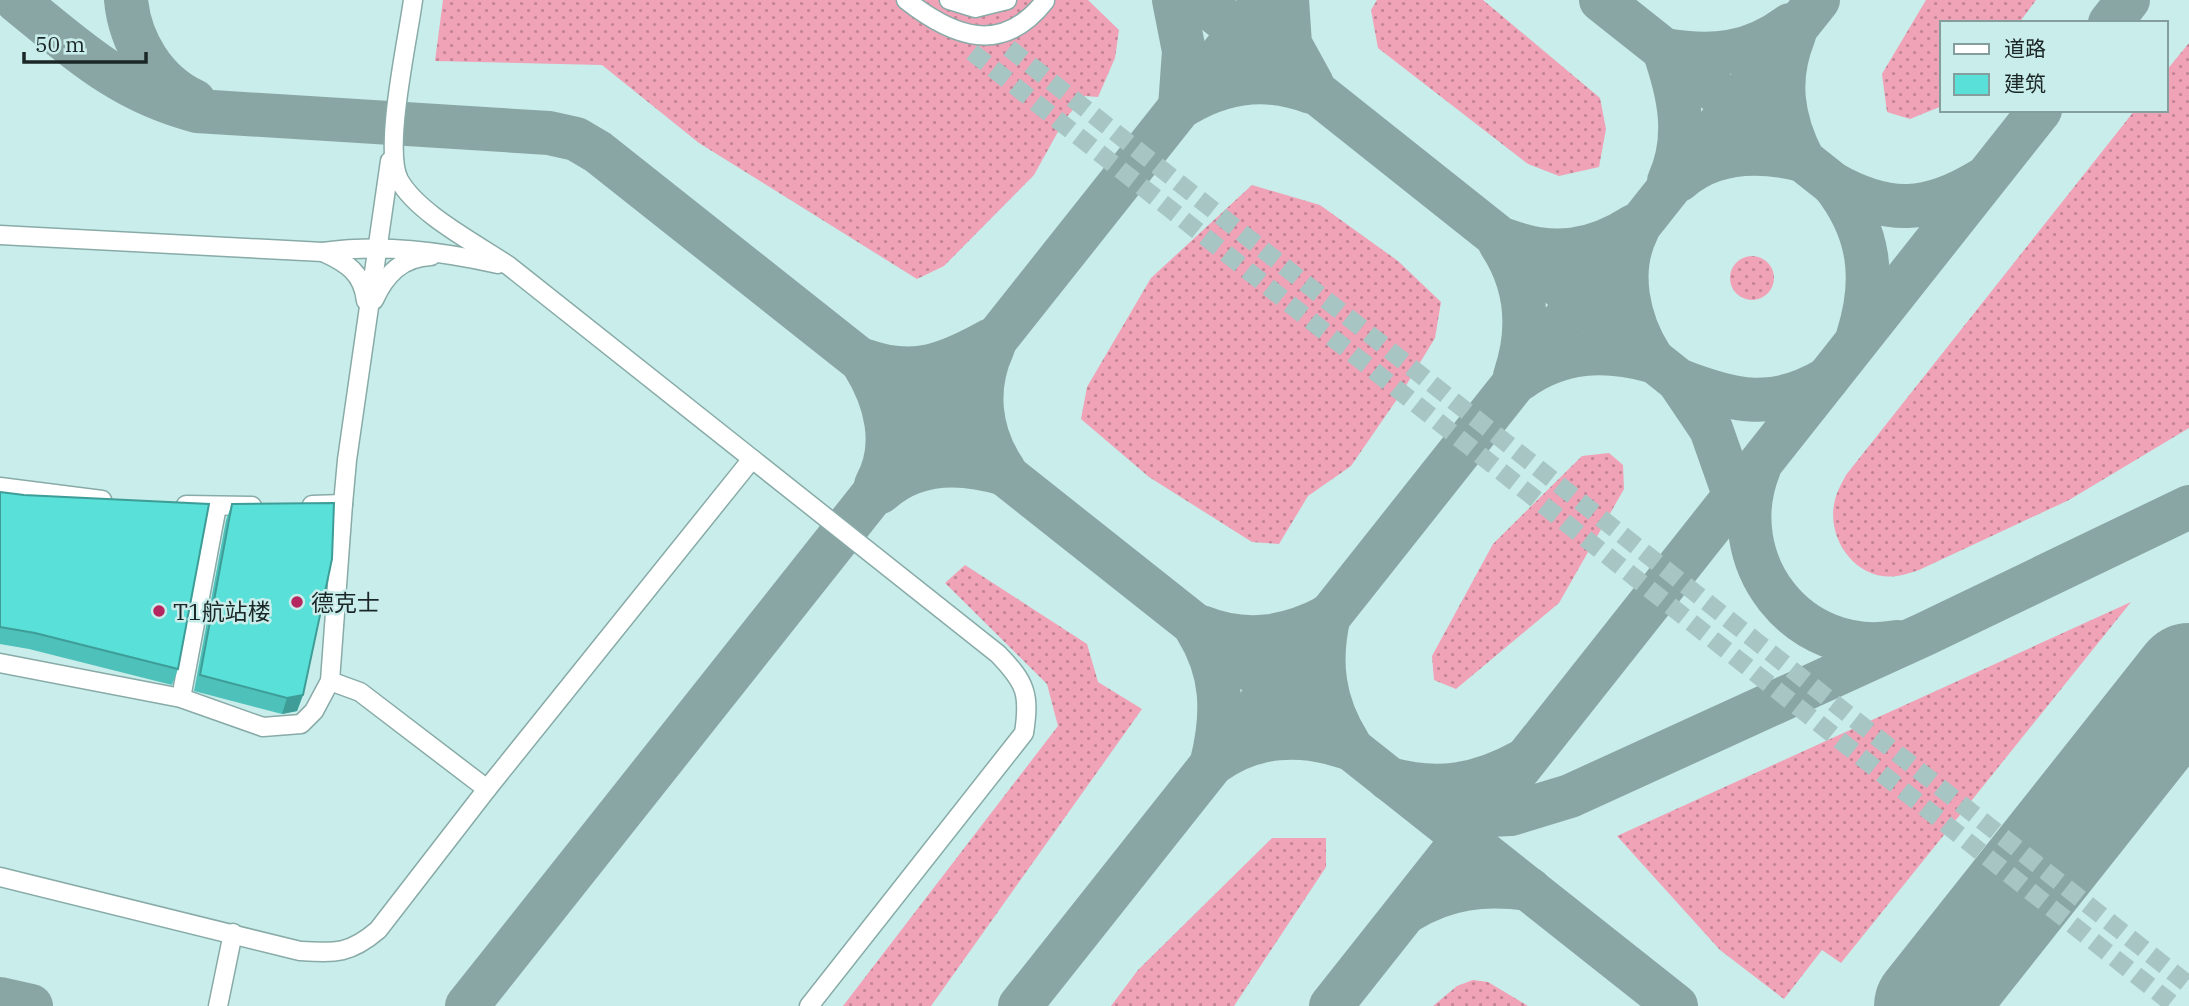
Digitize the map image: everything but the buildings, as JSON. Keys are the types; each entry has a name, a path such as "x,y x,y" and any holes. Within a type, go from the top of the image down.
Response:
{"lane":[{"path":"0,663 181,698 263,727 301,724 314,711 330,681 343,504 413,0"},
{"path":"906,0 945,28 975,35 990,35 1019,25 1045,1"},
{"path":"949,0 975,8 1007,0"},
{"path":"392,147 399,180 424,209 509,266 998,654 1014,671 1029,703 1024,733 809,1006"},
{"path":"323,252 354,243 372,228 384,205"},
{"path":"0,235 323,252 377,247 459,255 509,266"},
{"path":"323,252 347,263 358,275 365,291 367,316"},
{"path":"367,316 382,282 399,264 422,256 459,255"},
{"path":"0,877 300,951 337,953 360,945 378,930 487,789 752,459"},
{"path":"0,487 120,501"},
{"path":"162,503 268,505"},
{"path":"293,505 343,504"},
{"path":"181,698 217,506"},
{"path":"330,681 360,692 487,789"},
{"path":"218,1006 233,933"}],"shaded area":[{"path":"443,0 1088,0 1119,30 1115,58 1098,97 1085,96 1065,119 1034,175 944,266 917,279 699,143 602,65 435,61"},
{"path":"1377,0 1483,0 1600,98 1606,129 1599,167 1559,176 1528,164 1378,48 1371,10"},
{"path":"1926,0 2036,0 2020,21 1940,21 1940,107 1910,119 1887,112 1882,74"},
{"path":"2189,43 2189,428 2069,500 1919,570 1897,576 1882,576 1857,565 1839,542 1833,514 1838,490 1846,475 2133,112 2168,112 2168,69"},
{"path":"1252,185 1320,205 1398,261 1441,302 1435,338 1402,392 1351,466 1308,496 1279,544 1252,542 1149,477 1081,419 1087,387 1151,278"},
{"path":"1752,256 1768,262 1774,278 1768,294 1752,300 1736,294 1730,278 1736,262"},
{"path":"1609,453 1623,465 1624,489 1559,603 1456,689 1434,680 1432,656 1493,544 1582,456"},
{"path":"965,565 1087,644 1098,682 1142,709 931,1006 843,1006 1058,726 1047,684 945,583"},
{"path":"2131,602 1841,963 1822,950 1784,999 1720,950 1617,836"},
{"path":"1272,838 1326,838 1326,867 1234,1006 1111,1006 1138,970"},
{"path":"1473,980 1488,982 1528,1006 1433,1006 1457,986"}],"taxiway":[{"path":"16,0 80,52 121,80 144,92 197,111 549,133 576,139 598,152 1676,1006"},
{"path":"126,0 133,31 147,60 167,84 194,101"},
{"path":"1174,0 1184,51 1180,107"},
{"path":"1200,0 1678,380 1717,394 1753,400 1789,396 1827,379"},
{"path":"467,1006 1265,0"},
{"path":"1287,0 1290,44 1312,84"},
{"path":"1601,0 1833,184 1853,194 1890,205 1908,206 1944,199 1982,180"},
{"path":"1020,1006 1818,0"},
{"path":"2112,21 2128,0"},
{"path":"1669,181 1679,148 1680,115 1664,50 1698,54 1730,52 1760,43 1790,25"},
{"path":"1794,35 1785,67 1784,99 1790,129 1803,160"},
{"path":"1184,105 1215,90 1246,83 1278,83 1311,92"},
{"path":"1331,1006 2038,112"},
{"path":"1679,180 1707,162 1723,157 1755,154 1803,160"},
{"path":"1833,184 1855,220 1866,256 1867,295 1858,336"},
{"path":"1508,241 1541,249 1573,250 1604,242 1634,226"},
{"path":"1637,231 1628,262 1628,295 1636,328 1651,357"},
{"path":"1500,243 1516,274 1524,307 1523,341 1515,376"},
{"path":"866,361 900,368 931,366 960,356 991,340"},
{"path":"993,347 983,378 982,410 989,441 1004,470"},
{"path":"1520,379 1551,362 1583,354 1617,354 1652,361"},
{"path":"863,363 883,407 888,439 883,470 876,485"},
{"path":"1678,380 1711,429 1742,517"},
{"path":"880,492 908,474 940,466 972,467 1005,474"},
{"path":"1759,468 1750,503 1751,537 1760,569 1777,597 1800,619 1828,635 1862,644 1898,642"},
{"path":"1467,816 1511,814 1570,796 1925,634 2189,507"},
{"path":"1329,615 1324,649 1325,682 1333,713 1349,744"},
{"path":"1201,627 1234,636 1266,636 1298,630 1329,616"},
{"path":"1196,628 1212,660 1219,693 1218,726 1212,762"},
{"path":"1215,762 1246,746 1278,738 1312,739 1345,747"},
{"path":"1389,779 1424,785 1458,784 1490,776 1523,761"},
{"path":"1408,911 1437,897 1466,889 1529,889"},
{"path":"0,999 31,1006"}],"runway":[{"path":"1929,1006 2189,678"}],"tunnel":[{"path":"1009,48 2189,985"},
{"path":"972,52 2175,1006"}],"place":[{"name":"德克士","path":"297,602"},
{"name":"T1航站楼","path":"159,611"}]}
